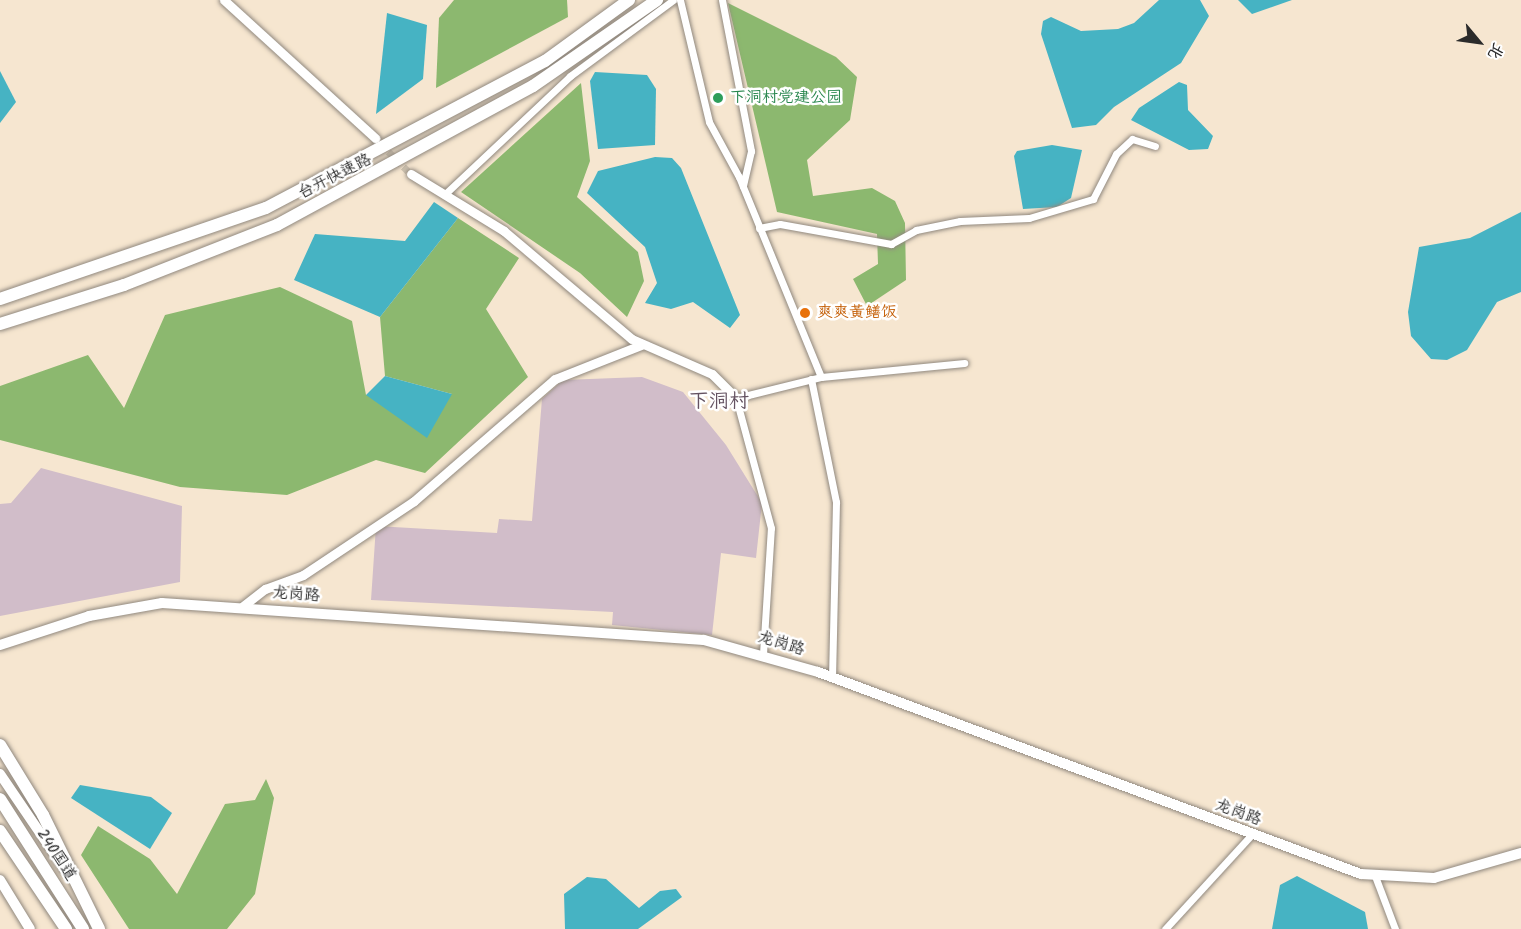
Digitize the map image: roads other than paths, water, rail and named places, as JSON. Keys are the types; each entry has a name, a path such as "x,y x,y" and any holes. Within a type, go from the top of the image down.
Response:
{"highway":[{"name":"台开快速路","path":"0,299 266,208 522,74 629,0"},
{"name":"台开快速路","path":"0,324 124,285 277,225 533,87 657,0"},
{"path":"0,745 43,815 69,877 99,929"},
{"name":"240国道","path":"0,799 83,929"},
{"name":"240国道","path":"0,831 66,929"}],"main road":[{"name":"龙岗路","path":"0,645 141,604 243,606 669,636 763,654 832,677 1252,834 1375,876 1449,876 1521,853"},
{"path":"0,774 69,877"},
{"path":"0,880 30,929"}],"street":[{"path":"224,0 375,138"},
{"path":"445,195 570,76 673,0"},
{"path":"680,0 707,116 743,186 821,376"},
{"path":"722,0 751,151 743,186"},
{"path":"759,228 780,224 891,244 916,230 960,221 1029,218 1093,199 1114,156 1132,139 1155,146"},
{"path":"411,174 539,257 641,345 712,374 736,398 771,528 763,654"},
{"path":"243,606 265,589 303,574 414,501 555,379 641,345"},
{"path":"736,398 821,376 964,363"},
{"path":"811,379 836,502 832,677"},
{"path":"1166,929 1252,834"},
{"path":"1375,876 1395,929"}],"water":[{"path":"1159,0 1200,0 1209,16 1181,63 1114,107 1096,125 1072,128 1041,34 1043,21 1051,17 1081,31 1118,29 1134,23"},
{"path":"1238,0 1292,0 1252,14"},
{"path":"387,13 427,25 423,79 376,114"},
{"path":"0,71 16,102 0,123"},
{"path":"595,72 647,75 656,89 655,145 598,149 590,81"},
{"path":"1179,82 1187,85 1188,110 1213,136 1208,149 1189,150 1131,120 1139,108"},
{"path":"1052,145 1082,150 1071,198 1057,207 1023,209 1014,156 1017,151"},
{"path":"655,157 672,158 681,168 740,315 730,328 693,302 671,309 645,303 657,283 645,247 587,193 598,171"},
{"path":"434,202 458,218 380,317 294,280 315,234 405,241"},
{"path":"1521,212 1521,292 1497,302 1467,350 1447,360 1431,359 1411,336 1408,312 1419,247 1470,238"},
{"path":"385,376 452,394 427,438 366,395"},
{"path":"80,785 151,797 172,813 150,849 71,798"},
{"path":"1297,876 1365,912 1368,929 1272,929 1280,885"},
{"path":"587,877 606,879 639,908 660,891 676,889 682,897 638,929 565,929 564,894"}],"tunnel":[{"path":"381,144 411,174"}],"place":[{"name":"下洞村党建公园","path":"718,98"},
{"name":"爽爽黄鳝饭","path":"805,313"}],"district":[{"name":"下洞村","path":"719,402"}]}
